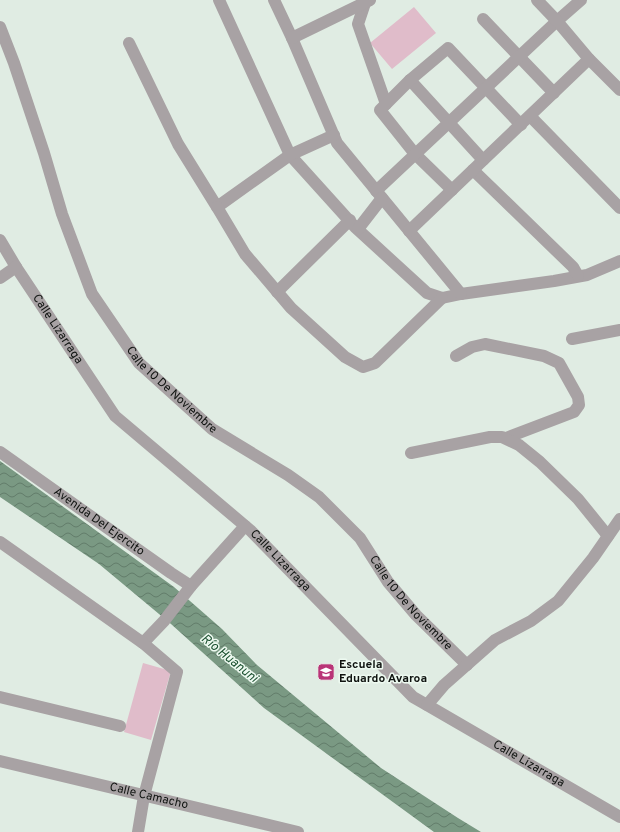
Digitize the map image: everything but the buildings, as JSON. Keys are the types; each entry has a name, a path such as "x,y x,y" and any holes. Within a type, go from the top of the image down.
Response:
{"street":[{"path":"219,0 290,155 358,229 427,293 442,298 554,281 587,275 620,261"},
{"path":"274,0 338,143 461,294"},
{"path":"537,0 589,59 620,90"},
{"path":"358,229 379,195 415,154 581,0"},
{"path":"292,38 367,1"},
{"path":"367,1 358,24 386,104"},
{"path":"483,19 554,93"},
{"name":"Calle 10 De Noviembre","path":"0,27 14,62 42,146 62,214 92,294 139,363 212,429 288,475 319,498 360,538 388,582 416,615 467,664"},
{"path":"129,43 178,144 245,254 291,308 344,357 363,367 375,363 442,298"},
{"path":"452,190 415,154 380,110 410,80 448,48 521,125"},
{"path":"409,231 589,59"},
{"path":"410,80 483,160"},
{"path":"530,116 620,208"},
{"path":"216,206 290,155 334,135"},
{"path":"473,170 573,267 578,276"},
{"path":"277,292 350,220"},
{"name":"Calle Lizarraga","path":"0,240 16,268 115,416 245,526 413,697 620,817"},
{"path":"0,278 16,268"},
{"path":"572,339 620,330"},
{"path":"456,356 472,347 485,344 544,356 559,363 578,397 579,405 574,412 506,438"},
{"path":"411,453 490,437 506,438 519,444 540,462 578,499 608,536"},
{"name":"Avenida Del Ejercito","path":"0,452 171,573 188,589"},
{"path":"427,705 444,685 495,640 531,621 558,601 593,558 620,518"},
{"path":"144,643 164,621 188,589 245,526"},
{"path":"0,542 144,643 178,672 144,796 138,832"},
{"path":"0,697 120,726"},
{"name":"Calle Camacho","path":"0,761 298,832"}],"shaded area":[{"path":"414,7 436,33 392,69 370,43"},
{"path":"143,663 171,671 151,740 124,732"}],"water":[{"name":"Río Huanuni","path":"0,461 174,587 222,629 257,665 381,768 481,832 434,832 264,708 171,624 99,564 0,497"}],"place":[{"name":"Escuela Eduardo Avaroa","path":"326,672"}]}
